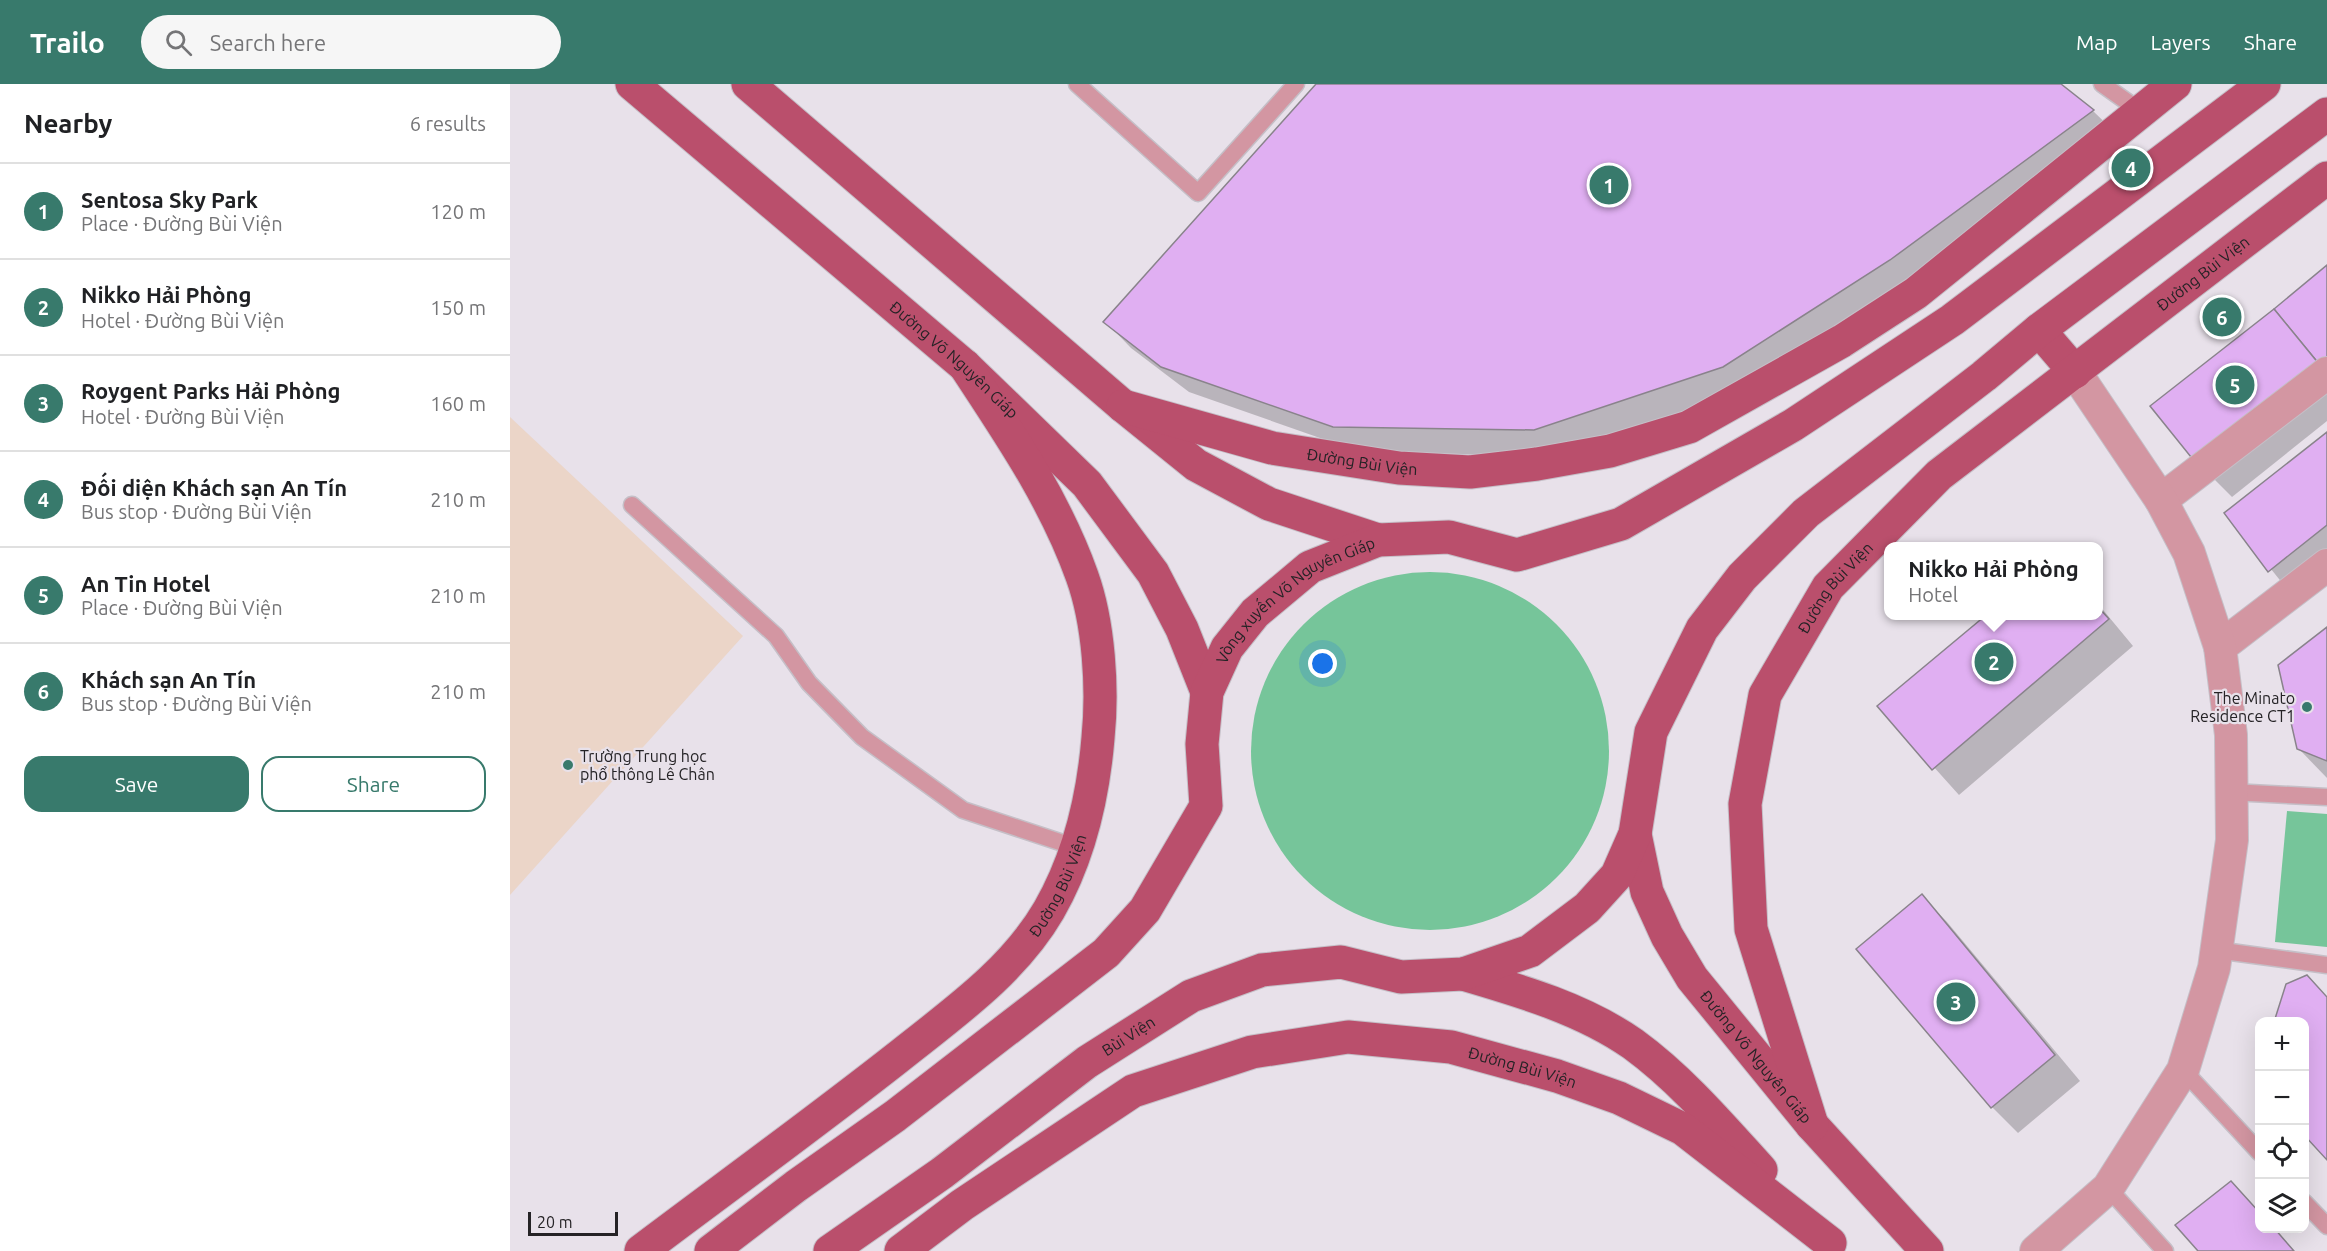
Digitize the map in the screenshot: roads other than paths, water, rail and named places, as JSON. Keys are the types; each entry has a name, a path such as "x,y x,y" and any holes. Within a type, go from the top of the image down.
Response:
{"main road":[{"name":"Đường Võ Nguyên Giáp","path":"632,84 965,366 1087,484 1154,573 1182,629 1207,692"},
{"path":"748,84 1123,406 1196,465 1269,504 1378,540"},
{"name":"Đường Bùi Viện","path":"1123,406 1272,448 1336,460 1399,468 1470,472 1537,464 1610,451 1689,427 1842,341 1916,293 2175,84"},
{"path":"1916,293 1952,320 2264,84"},
{"path":"1463,974 1530,951 1587,908 1617,875 1635,834 1651,732 1702,629 1742,577 1806,513 1984,376 2039,330 2327,114"},
{"name":"Đường Bùi Viện","path":"1812,1125 1751,929 1745,804 1765,695 1828,587 1939,475 2327,178"},
{"name":"Vòng xuyến Võ Nguyên Giáp","path":"895,1116 1106,953 1145,910 1206,806 1203,744 1207,692 1227,648 1255,613 1310,567 1378,540 1449,537 1517,555 1621,524 1793,425 1952,320"},
{"path":"2039,330 2075,372"},
{"name":"Đường Bùi Viện","path":"641,1251 866,1082 983,990 1049,911 1078,848 1094,782 1101,684 1084,580 1050,503 1022,453 965,366"},
{"name":"Đường Võ Nguyên Giáp","path":"1635,834 1647,892 1666,936 1687,970 1812,1125 1927,1251"},
{"name":"Bùi Viện","path":"942,1173 1087,1062 1191,996 1262,970 1341,962 1401,977 1463,974"},
{"path":"1463,974 1531,993 1570,1010 1632,1044 1690,1094 1834,1247"},
{"name":"Đường Bùi Viện","path":"901,1251 962,1205 1133,1091 1252,1052 1348,1037 1451,1047 1557,1076 1619,1098 1683,1129 1834,1247"},
{"path":"711,1251 795,1186 895,1116 866,1082"},
{"path":"830,1251 942,1173 962,1205"}],"street":[{"path":"2036,1251 2108,1188 2183,1070 2214,968 2232,840 2230,735 2220,647 2188,553 2161,500 2075,372"},
{"path":"2161,500 2327,373"},
{"path":"2220,647 2327,564"}],"lane":[{"path":"1077,84 1198,193 1296,84"},
{"path":"2102,84 2140,111"},
{"path":"632,505 776,636 809,682 862,737 963,810 1078,848"},
{"path":"2231,792 2327,797"},
{"path":"2216,950 2327,964"},
{"path":"2183,1070 2255,1149"},
{"path":"2108,1188 2165,1251"},
{"path":"2309,1207 2327,1226"}],"place":[{"name":"Đối diện Khách sạn An Tín","path":"2131,168"},
{"name":"Sentosa Sky Park","path":"1609,185"},
{"name":"Khách sạn An Tín","path":"2222,317"},
{"name":"An Tin Hotel","path":"2235,385"},
{"name":"Nikko Hải Phòng","path":"1994,662"},
{"name":"The Minato Residence CT1","path":"2307,707"},
{"name":"Trường Trung học phổ thông Lê Chân","path":"568,765"},
{"name":"Roygent Parks Hải Phòng","path":"1956,1002"}]}
